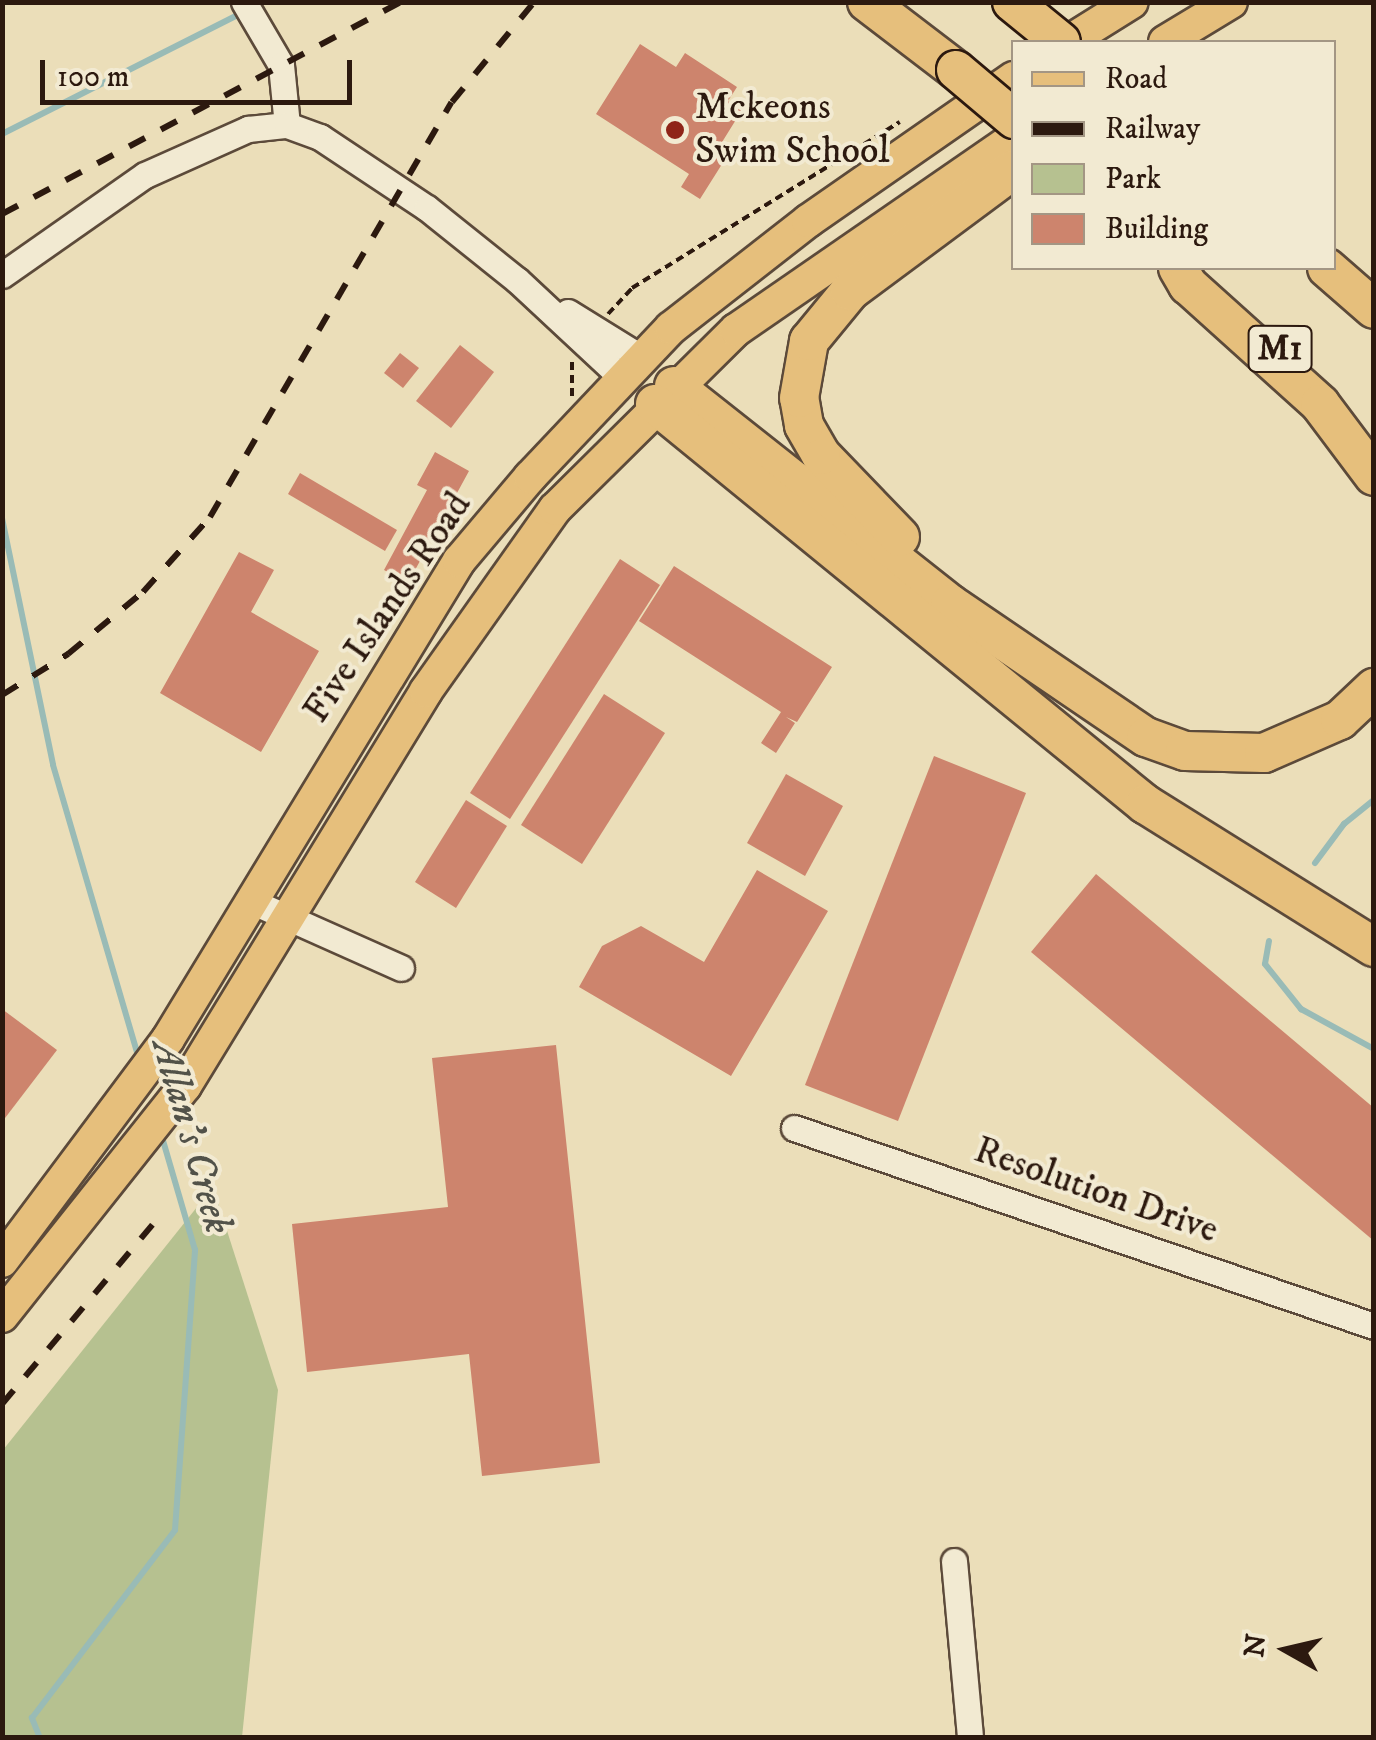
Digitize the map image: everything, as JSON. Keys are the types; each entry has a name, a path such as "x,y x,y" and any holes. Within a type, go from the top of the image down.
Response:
{"highway":[{"path":"866,2 1011,116"},
{"path":"1012,2 1061,40"},
{"path":"1004,641 977,604 886,524 821,455 804,424 799,398 802,367 822,317 1011,171"},
{"path":"1179,270 1188,285 1320,404 1374,476"},
{"name":"M1","path":"1189,270 1374,430"},
{"name":"M1","path":"1329,270 1374,309"},
{"path":"664,395 1102,712 1185,751 1264,753 1298,743 1340,720 1374,688"},
{"path":"664,395 1145,804 1374,948"}],"main road":[{"path":"1067,40 1132,2"},
{"path":"1168,40 1221,7"},
{"name":"Five Islands Road","path":"2,1262 168,1039 253,902 330,764 459,561 630,367 808,222 1011,80"},
{"name":"Five Islands Road","path":"2,1316 144,1146 490,592 555,509 664,395 736,330 1011,140"},
{"path":"630,367 664,395"}],"street":[{"path":"244,2 282,65 287,125"},
{"path":"2,275 145,175 248,129 287,125 320,137 400,189 630,367"},
{"path":"253,902 401,968"},
{"name":"Resolution Drive","path":"794,1128 1374,1326"},
{"path":"954,1560 970,1738"}],"path":[{"path":"607,315 632,288 907,119"}],"green space":[{"path":"213,1187 278,1390 242,1737 3,1737 3,1450"}],"building":[{"name":"Mckeons Swim School","path":"640,44 676,67 685,53 737,87 728,101 742,110 719,147 729,153 700,199 681,187 689,174 596,114"},
{"path":"460,345 494,372 451,428 416,401"},
{"path":"400,353 419,368 403,388 384,373"},
{"path":"435,452 469,471 408,583 384,570 427,490 417,485"},
{"path":"300,473 397,530 385,551 288,494"},
{"path":"239,552 274,570 251,612 319,651 261,752 160,693"},
{"path":"620,559 660,585 510,819 470,793"},
{"path":"674,566 832,667 797,722 786,717 795,723 776,753 761,743 781,712 639,621"},
{"path":"604,694 665,733 582,864 521,825"},
{"path":"934,756 1026,793 898,1121 805,1085"},
{"path":"786,774 843,806 805,876 747,843"},
{"path":"466,800 507,826 456,908 415,882"},
{"path":"757,870 828,911 731,1076 579,987 602,946 641,926 704,962"},
{"path":"1096,874 1374,1108 1374,1241 1031,952"},
{"path":"2,1009 57,1050 2,1122"},
{"path":"556,1045 600,1463 482,1476 469,1354 307,1372 292,1224 448,1207 432,1058"}],"waterway":[{"name":"Allan's Creek","path":"2,134 242,13"},
{"name":"Allan's Creek","path":"2,518 53,765 139,1060"},
{"path":"1315,863 1344,824 1374,800"},
{"path":"1269,941 1265,964 1301,1009 1374,1049"},
{"name":"Allan's Creek","path":"40,1738 32,1718 175,1530 195,1250 161,1134"}],"railway":[{"path":"2,214 401,2"},
{"path":"2,695 68,654 143,592 210,517 452,102 534,2"},
{"path":"2,1404 158,1218"}],"place":[{"name":"Mckeons Swim School","path":"675,130"}]}
